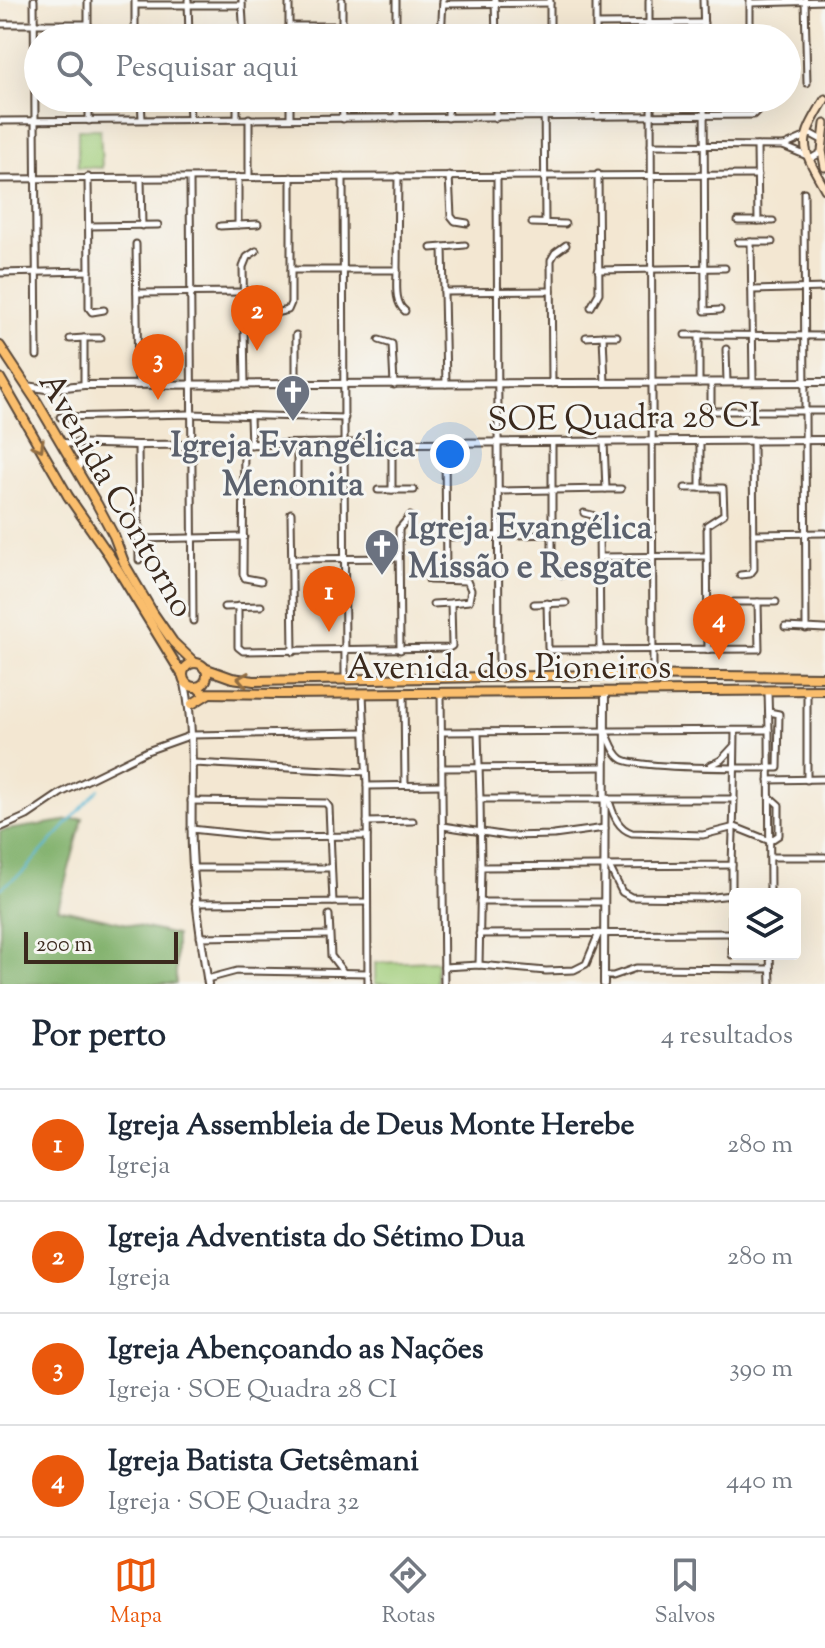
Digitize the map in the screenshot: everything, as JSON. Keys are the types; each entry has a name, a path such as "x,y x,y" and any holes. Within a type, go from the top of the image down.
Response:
{"main road":[{"path":"825,99 805,137 806,156 825,189"},
{"path":"825,124 822,140 825,167"},
{"name":"Avenida Contorno","path":"0,346 54,430 159,623 173,642 200,666"},
{"name":"Avenida Contorno","path":"0,378 68,496 109,555 184,679"},
{"path":"6,389 13,381 25,383"},
{"path":"68,496 75,499 82,497 86,486"},
{"path":"188,665 200,666 207,674 205,681 196,687 184,679 188,665"},
{"name":"Avenida dos Pioneiros","path":"200,666 242,680 600,675 825,677"},
{"path":"600,675 605,683 605,692"},
{"path":"494,693 501,685 499,676"},
{"path":"561,676 558,688 562,693"},
{"path":"684,691 688,688 725,688 727,682 723,676"},
{"path":"737,691 732,685 733,681 754,681 762,677"},
{"path":"278,680 276,688 279,694"},
{"name":"Avenida dos Pioneiros","path":"196,687 201,692 211,694 825,690"},
{"path":"191,707 211,694"}],"street":[{"path":"34,0 34,24"},
{"path":"0,24 88,24 88,0"},
{"path":"289,0 289,24"},
{"path":"342,0 342,24"},
{"path":"396,0 396,24"},
{"path":"596,0 596,24 704,23 703,0"},
{"path":"649,0 649,23"},
{"path":"495,1 496,24"},
{"path":"442,24 443,2 495,1 550,1 550,24"},
{"path":"750,24 750,1 825,1"},
{"path":"805,1 807,83"},
{"path":"188,2 189,24"},
{"path":"135,24 136,3 242,2 243,24"},
{"path":"35,112 37,356"},
{"path":"89,112 89,121"},
{"path":"142,112 142,119"},
{"path":"190,112 190,119"},
{"path":"237,112 237,118"},
{"path":"290,112 290,118"},
{"path":"343,112 343,119"},
{"path":"397,112 397,118"},
{"path":"448,112 448,118"},
{"path":"496,112 496,118"},
{"path":"544,112 545,223"},
{"path":"598,112 598,116"},
{"path":"651,112 653,675"},
{"path":"704,112 705,311 720,310"},
{"path":"0,121 651,117 753,115 756,112"},
{"path":"249,118 249,177"},
{"path":"783,146 814,134 822,140"},
{"path":"651,145 783,146 812,158 822,151"},
{"path":"757,146 758,221"},
{"path":"591,307 599,293 598,174"},
{"path":"0,179 758,175"},
{"path":"398,176 398,302 405,311"},
{"path":"449,176 451,216 455,221 467,223"},
{"path":"88,177 89,308 92,312 104,310"},
{"path":"238,177 238,225"},
{"path":"275,313 289,308 291,177"},
{"path":"343,177 345,680"},
{"path":"497,177 499,676"},
{"path":"141,179 142,226"},
{"path":"190,179 193,621"},
{"path":"804,192 806,629"},
{"path":"738,221 773,221"},
{"path":"532,223 565,224"},
{"path":"220,226 258,224"},
{"path":"89,226 158,225"},
{"path":"738,242 772,242"},
{"path":"751,242 753,381"},
{"path":"136,244 138,386"},
{"path":"431,248 465,245"},
{"path":"552,384 553,256 566,245"},
{"path":"443,247 446,384"},
{"path":"245,385 245,260 256,251"},
{"path":"598,270 725,268"},
{"path":"291,270 397,270"},
{"path":"0,273 89,271"},
{"path":"752,290 825,288"},
{"path":"444,292 551,291"},
{"path":"137,293 243,292"},
{"path":"296,335 296,386"},
{"path":"685,335 825,336"},
{"path":"699,335 699,383"},
{"path":"603,336 605,383"},
{"path":"586,337 617,336"},
{"path":"84,338 84,385"},
{"path":"70,339 101,338"},
{"path":"379,340 392,344 394,386"},
{"path":"726,349 727,382"},
{"path":"25,383 46,389 84,385 825,382"},
{"path":"711,383 711,407 714,411 825,411"},
{"path":"37,402 46,389"},
{"path":"48,420 60,417 190,414 345,418"},
{"path":"54,430 60,417"},
{"path":"250,417 243,574 245,578 261,581"},
{"path":"740,575 750,574 754,569 753,440"},
{"name":"SOE Quadra 28 CI","path":"61,443 247,445 825,440"},
{"path":"700,441 700,488"},
{"path":"552,442 552,569 563,575"},
{"path":"604,442 606,489"},
{"path":"392,443 392,490"},
{"path":"445,443 446,580"},
{"path":"273,492 295,490 297,486 297,444"},
{"path":"77,471 87,445"},
{"path":"138,445 139,560"},
{"path":"685,488 723,488 724,514 707,525 708,650"},
{"path":"499,491 621,489"},
{"path":"378,490 414,490"},
{"path":"291,513 293,652"},
{"path":"584,513 592,515 599,523 600,650"},
{"path":"400,650 399,529 410,516"},
{"path":"754,534 825,533"},
{"path":"445,537 553,534"},
{"path":"137,539 244,537"},
{"path":"600,557 706,556"},
{"path":"293,559 398,558"},
{"path":"429,580 467,581 470,585 469,601 433,604"},
{"path":"734,602 776,602"},
{"path":"547,603 549,650 708,650 759,649 758,602"},
{"path":"238,606 239,650 293,652 451,648 451,603"},
{"path":"534,604 566,603"},
{"path":"224,607 261,606"},
{"path":"785,627 825,629"},
{"path":"184,679 191,707 194,763 191,801 194,903 207,982 237,971 368,973"},
{"path":"191,707 196,687"},
{"path":"768,691 770,888"},
{"path":"807,691 807,780"},
{"path":"363,692 368,984"},
{"path":"605,692 603,767 607,866 602,933 604,980 636,968 770,969"},
{"path":"404,693 405,785"},
{"path":"586,693 595,695 604,708"},
{"path":"441,694 444,984"},
{"path":"605,732 617,753 628,761 707,767 779,767 779,714 769,712"},
{"path":"443,732 769,730"},
{"path":"732,888 735,731"},
{"path":"0,828 147,751 192,735 365,732"},
{"path":"478,732 481,867 479,965"},
{"path":"707,767 721,760 735,745"},
{"path":"194,763 366,772"},
{"path":"442,768 603,767"},
{"path":"769,780 825,779"},
{"path":"367,786 442,785"},
{"path":"606,798 617,823 626,832 703,835 735,827 770,841"},
{"path":"480,799 734,799"},
{"path":"191,801 326,803 329,807 333,902"},
{"path":"367,822 413,821"},
{"path":"443,826 493,835 539,835 605,828"},
{"path":"191,829 268,837 367,836"},
{"path":"466,831 480,842"},
{"path":"733,837 746,831"},
{"path":"770,857 825,857"},
{"path":"481,867 732,865"},
{"path":"607,866 622,892 631,897 729,895"},
{"path":"193,868 330,868"},
{"path":"194,903 367,902"},
{"path":"480,902 604,902"},
{"path":"329,915 331,956 344,973"},
{"path":"444,967 479,965 546,971 574,970 586,964 602,933"},
{"path":"479,934 729,933"},
{"path":"200,937 329,935"},
{"path":"770,960 771,984"}],"green space":[{"path":"78,129 100,129 102,168 78,167"},
{"path":"83,818 58,908 176,935 176,984 0,984 0,831"},
{"path":"437,961 437,984 375,984 375,963"}],"waterway":[{"path":"0,889 23,872 99,789"}],"place":[{"name":"Igreja Adventista do Sétimo Dua","path":"257,351"},
{"name":"Igreja Abençoando as Nações","path":"158,400"},
{"name":"Igreja Evangélica Menonita","path":"293,423"},
{"name":"Igreja Evangélica Missão e Resgate","path":"382,577"},
{"name":"Igreja Assembleia de Deus Monte Herebe","path":"329,632"},
{"name":"Igreja Batista Getsêmani","path":"719,660"}]}
